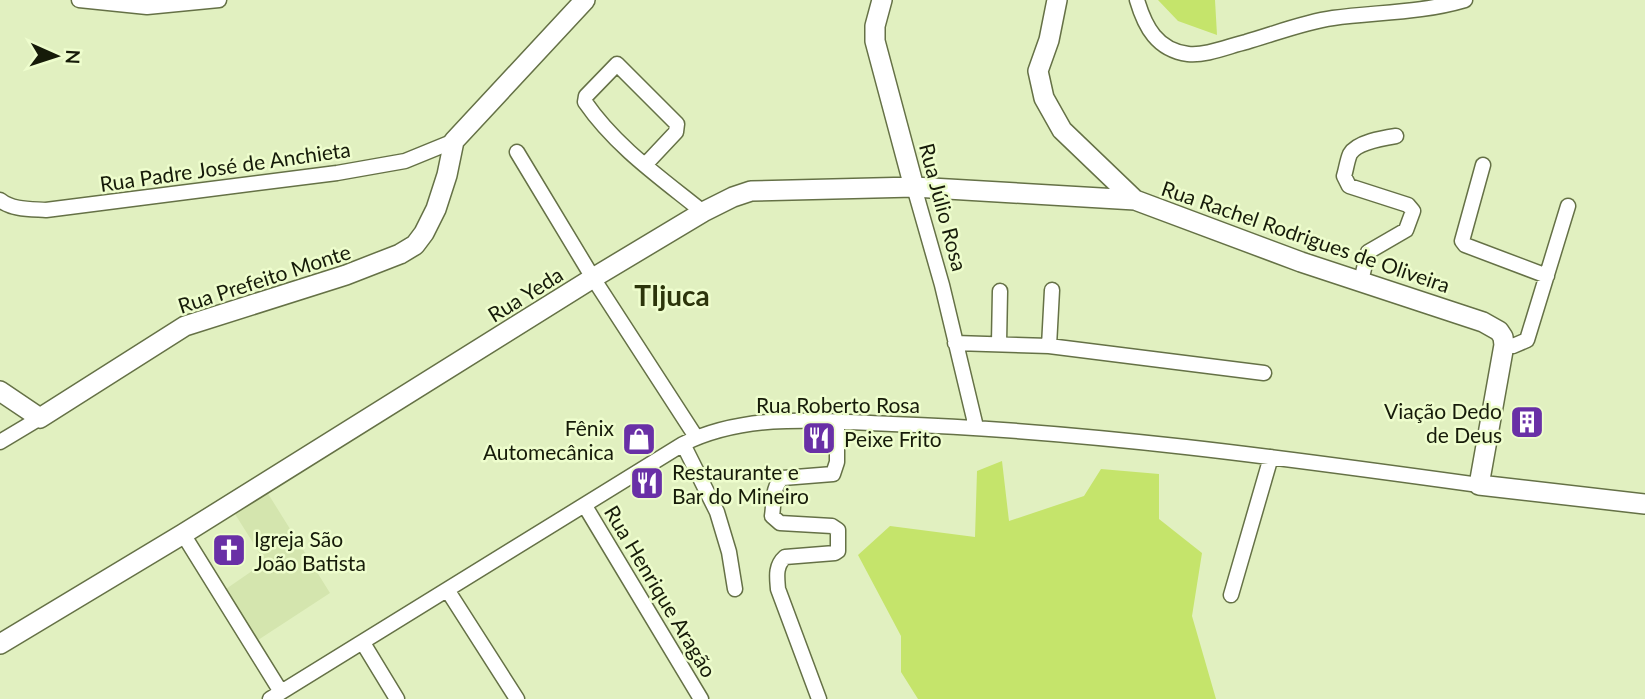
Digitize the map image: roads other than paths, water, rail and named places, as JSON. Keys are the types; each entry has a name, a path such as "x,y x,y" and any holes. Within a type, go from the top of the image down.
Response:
{"street":[{"path":"79,0 147,7 219,0"},
{"path":"454,142 585,0"},
{"name":"Rua Júlio Rosa","path":"882,0 875,26 876,41 942,285 976,427"},
{"name":"Rua Rachel Rodrigues de Oliveira","path":"1057,0 1051,33 1038,71 1044,99 1062,130 1135,200 1301,262 1483,322 1499,331 1504,345"},
{"path":"1137,0 1155,39 1189,54 1331,18 1409,12 1465,0"},
{"path":"645,165 676,132 677,124 617,64 584,99 616,139 645,165 703,212"},
{"path":"1361,281 1368,252 1406,230 1413,211 1408,205 1349,186 1344,176 1351,153 1355,149 1396,136"},
{"name":"Rua Padre José de Anchieta","path":"0,200 4,204 23,209 46,210 337,173 405,161 454,142"},
{"name":"Rua Prefeito Monte","path":"0,442 185,326 346,275 400,254 415,245 436,209 454,142"},
{"path":"517,152 689,440 717,512 736,589"},
{"path":"1483,165 1462,241 1465,245 1547,276"},
{"name":"Rua Yeda","path":"0,644 183,534 593,278 733,197 751,191 914,187 1135,200"},
{"path":"1567,206 1527,340 1514,346 1504,345 1479,485 1645,504"},
{"path":"1049,346 1052,290"},
{"path":"999,344 1000,291"},
{"path":"955,343 1049,346 1264,373"},
{"path":"0,391 40,418"},
{"name":"Rua Roberto Rosa","path":"276,696 689,440 744,425 787,420 976,427 1271,457 1479,485"},
{"path":"820,699 778,589 777,573 780,561 785,557 835,554 838,551 838,530 832,526 780,523 772,516 778,481 783,478 833,474 837,462 837,422"},
{"path":"1231,595 1271,457"},
{"name":"Rua Henrique Aragão","path":"585,506 701,699"},
{"path":"183,534 276,696"},
{"path":"448,590 517,699"},
{"path":"363,643 397,699"}],"place":[{"name":"Viação Dedo de Deus","path":"1527,422"},
{"name":"Peixe Frito","path":"819,438"},
{"name":"Fênix Automecânica","path":"639,439"},
{"name":"Restaurante e Bar do Mineiro","path":"647,483"},
{"name":"Igreja São João Batista","path":"229,550"}],"district":[{"name":"TIjuca","path":"672,295"}]}
